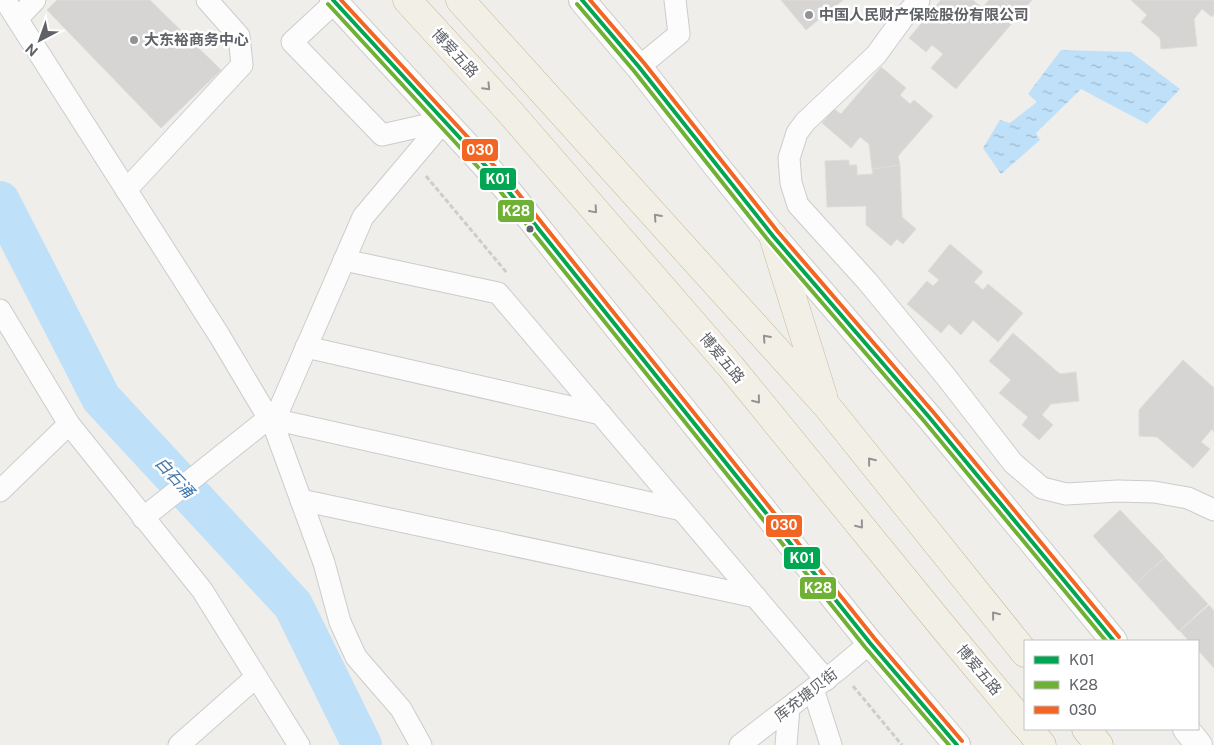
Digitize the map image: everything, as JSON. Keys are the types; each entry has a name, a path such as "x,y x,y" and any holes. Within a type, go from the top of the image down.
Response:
{"highway":[{"name":"博爱五路","path":"407,0 509,111 724,360 1024,724"},
{"path":"460,0 826,405 1024,652"},
{"path":"773,236 826,405"},
{"path":"1029,730 1042,745"},
{"path":"1087,730 1099,745"}],"street":[{"path":"5,0 218,335 275,429 324,563 340,622 356,656 402,710 422,745"},
{"path":"17,19 35,0"},
{"path":"126,190 242,64 239,36 207,0"},
{"path":"582,0 639,67 773,236 929,417 1113,640"},
{"path":"639,67 679,34 675,0"},
{"path":"919,0 903,18 876,55 805,122 797,133 789,158 791,183 798,205 867,281 947,378 1013,463 1042,488 1066,494 1118,490 1154,492 1188,498 1214,510"},
{"path":"444,121 382,135 292,42 334,1 505,187 870,643 957,745"},
{"path":"143,518 279,410 363,216 444,121"},
{"path":"344,260 498,293 756,597 820,684 831,745"},
{"path":"0,310 69,424 202,590 299,745"},
{"path":"306,347 601,414"},
{"path":"268,418 682,510"},
{"path":"0,491 69,424"},
{"path":"302,500 756,597"},
{"name":"库充塘贝街","path":"740,745 870,643"},
{"path":"179,745 256,677"},
{"path":"786,745 789,708"},
{"path":"1187,730 1200,745"}],"water":[{"path":"1061,50 1131,52 1180,89 1147,124 1081,89 1036,133 1040,140 1001,174 983,148 1000,120 1010,123 1037,102 1028,94"}],"building":[{"name":"大东裕商务中心","path":"57,0 150,0 221,70 161,128 47,10"},
{"name":"中国人民财产保险股份有限公司","path":"781,0 843,0 806,30"},
{"path":"941,0 973,0 982,8 989,0 1003,0 1019,15 956,89 931,68 943,54 932,45 926,52 909,38"},
{"path":"1003,0 1032,0 1020,14"},
{"path":"1131,0 1214,0 1214,14 1212,17 1202,9 1194,19 1197,46 1161,49 1160,38 1141,22 1147,15"},
{"path":"881,67 906,88 900,95 910,104 914,100 933,116 898,156 900,165 872,169 869,144 860,137 851,148 822,123 834,109 841,114"},
{"path":"849,160 849,165 857,165 857,175 873,174 872,169 900,165 902,217 916,229 903,244 897,239 891,246 866,225 866,206 827,207 825,161"},
{"path":"950,244 983,272 974,282 983,290 988,284 1023,313 998,342 973,320 961,335 949,324 941,333 907,304 927,281 933,286 939,280 928,271"},
{"path":"1013,333 1060,374 1076,372 1079,401 1051,404 1042,415 1053,425 1039,440 1022,425 1028,417 999,393 1011,380 989,361"},
{"path":"1183,360 1214,388 1214,432 1212,429 1201,442 1210,449 1193,468 1157,437 1139,436 1139,410"},
{"path":"1120,510 1165,557 1136,583 1093,536"},
{"path":"1165,558 1208,604 1179,631 1136,583"},
{"path":"1209,605 1214,611 1214,668 1199,651 1199,640 1188,640 1180,631"}],"waterway":[{"name":"白石涌","path":"0,201 101,398 293,605 362,745"}],"transit line":[{"name":"K01","path":"333,0 505,187 870,643 957,745"},
{"name":"030","path":"341,0 510,183 875,639 962,741"},
{"name":"K01","path":"582,0 639,67 773,236 929,417 1113,640"},
{"name":"030","path":"590,0 644,63 778,232 934,413 1119,637"},
{"name":"K28","path":"328,4 500,191 865,647 949,745"},
{"name":"K28","path":"577,4 634,71 768,240 924,421 1105,640"}],"place":[{"name":"中国人民财产保险股份有限公司","path":"809,15"},
{"name":"大东裕商务中心","path":"134,40"}]}
